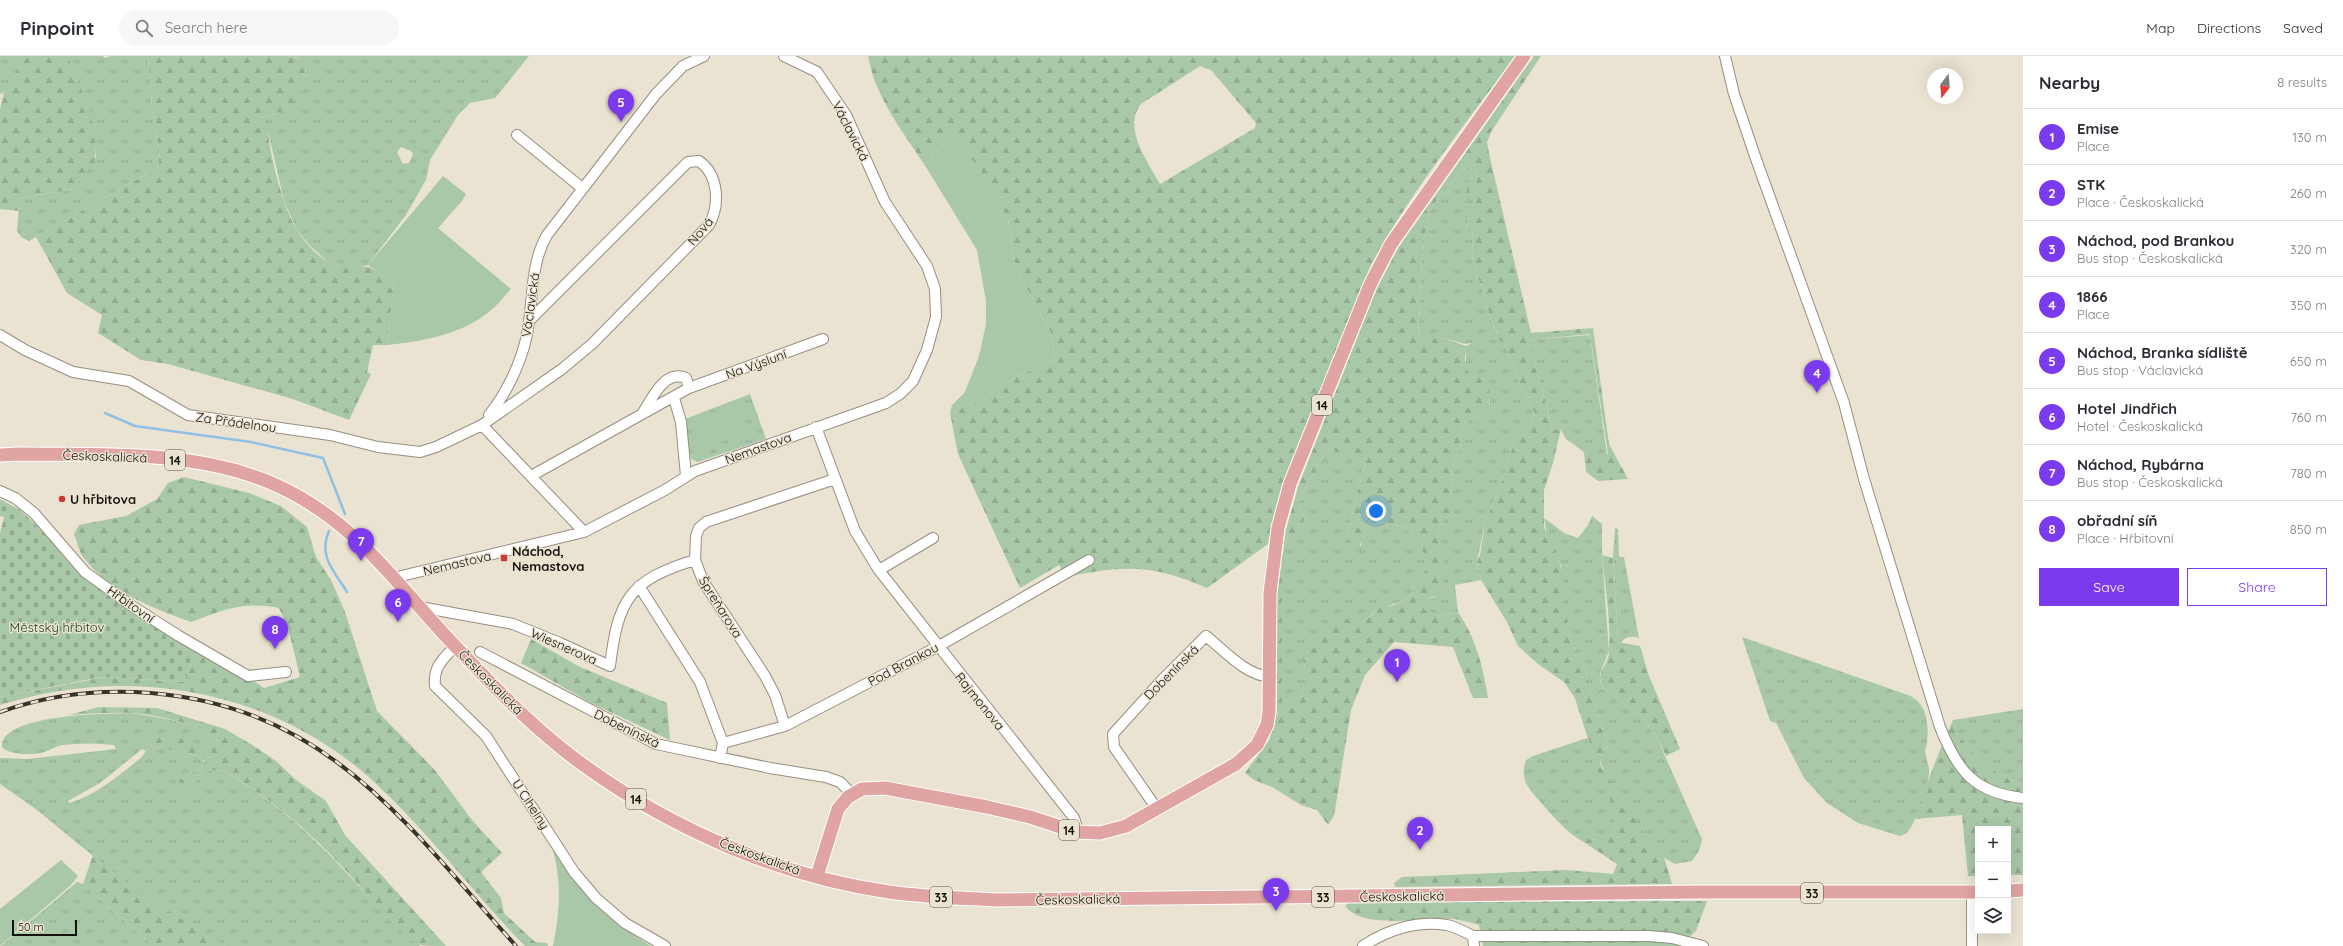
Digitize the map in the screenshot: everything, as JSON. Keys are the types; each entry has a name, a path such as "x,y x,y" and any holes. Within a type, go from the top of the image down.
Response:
{"main road":[{"name":"14","path":"852,794 867,788 885,788 1003,810 1076,832 1093,834 1126,826 1236,764 1257,745 1267,725 1270,712 1270,592 1282,511 1290,484 1364,299 1391,244 1524,56"},
{"name":"Českoskalická","path":"0,455 34,454 156,458 208,465 262,480 318,507 329,514 371,552 392,578 455,646 534,726 588,769 624,792 724,844 817,876 887,892 995,900 1652,893 1975,892"},
{"path":"817,876 835,815 841,805 852,794"},
{"path":"2011,891 2023,890"}],"street":[{"name":"Václavická","path":"482,425 497,405 520,360 529,321 536,262 541,245 582,188 656,94 683,66 704,56"},
{"name":"Václavická","path":"784,56 817,72 846,115 876,182"},
{"path":"1725,56 1734,94 1756,159 1844,403 1864,479 1948,747 1968,776 1985,788 2005,796 2023,798"},
{"path":"517,134 582,188"},
{"name":"Nová","path":"482,425 562,369 592,344 709,225 716,212 716,201 714,185 708,168 699,161 688,162 625,223 529,321"},
{"name":"Nemastova","path":"392,578 584,532 665,490 686,476 816,427 886,403 900,394 913,381 927,350 936,318 936,288 927,266 885,202 876,182"},
{"name":"Za Přádelnou","path":"0,335 26,350 73,372 129,381 188,415 330,435 378,447 420,452 436,447 482,425"},
{"name":"Na Výsluní","path":"531,476 642,414 674,398 689,388 823,339"},
{"name":"Na Výsluní","path":"642,414 666,380 680,375 686,378 689,388"},
{"path":"674,398 681,422 686,476"},
{"path":"482,425 584,532"},
{"name":"Rajmonova","path":"816,427 855,531 879,570 937,647 1074,818 1076,832"},
{"name":"Špreňarova","path":"785,726 775,695 765,676 703,581 695,560 696,536 699,528 706,522 835,479"},
{"name":"Hřbitovní","path":"0,491 14,498 34,513 85,572 145,615 248,676 286,672"},
{"path":"879,570 934,538"},
{"path":"695,560 667,569 639,586 700,682 723,744 720,758"},
{"name":"Pod Brankou","path":"723,744 785,726 937,647 1089,560"},
{"name":"Wiesnerova","path":"420,607 513,624 560,643 610,666 614,632 625,605 639,586"},
{"name":"Dobenínská","path":"1157,809 1114,747 1113,734 1161,681 1206,636 1246,669 1260,676 1271,677"},
{"name":"U Cihelny","path":"455,646 437,666 434,677 435,686 486,736 574,872 596,898 625,923 665,946"},
{"name":"Dobenínská","path":"480,652 656,744 720,758 826,777 840,782 852,794"},
{"path":"1972,946 1975,892"},
{"path":"1363,946 1379,936 1397,928 1427,925 1448,926 1474,941 1649,936 1672,938 1703,946"}],"green space":[{"path":"0,56 27,56 2,94 0,93"},
{"path":"27,56 68,56 84,96 93,124 95,153 93,167 83,173 75,189 20,198 20,211 0,209 0,109 5,88"},
{"path":"68,56 103,56 105,58 111,56 148,56 152,109 160,155 157,168 29,241 21,237 17,231 20,198 75,189 83,173 96,157 90,118"},
{"path":"148,56 288,56 305,60 308,65 297,99 290,109 268,116 269,142 272,158 286,207 300,235 311,248 324,259 345,268 368,267 394,282 387,345 373,345 367,372 371,374 349,420 293,399 168,364 141,360 98,333 102,315 67,293 36,237 157,168 160,155 152,109"},
{"path":"288,56 529,56 495,98 470,103 458,115 430,160 426,180 406,215 368,265 354,269 342,268 328,262 309,245 297,230 284,201 267,127 268,116 290,109 307,70 299,58","holes":["401,147 411,151 413,154 409,163 403,164 397,152"]},
{"path":"868,56 1515,56 1421,184 1371,265 1283,482 1268,544 1207,588 1170,574 1138,569 1104,570 1066,577 1059,565 1020,588 958,454 950,413 986,397 1007,381 1055,360 1052,335 1015,267 1008,219 953,133 924,164 890,113 872,71","holes":["1200,66 1211,70 1256,123 1255,128 1160,184 1144,155 1135,134 1134,124 1136,113 1141,104"]},
{"path":"1534,56 1541,56 1491,132 1487,142 1490,158 1531,333 1593,328 1609,444 1628,479 1598,481 1586,472 1584,452 1608,454 1590,334 1528,340 1548,410 1552,430 1558,429 1557,423 1561,429 1553,463 1544,490 1544,527 1555,549 1564,578 1569,640 1583,663 1608,747 1601,755 1601,766 1648,840 1664,857 1672,884 1395,887 1394,883 1402,877 1567,870 1613,874 1617,864 1576,837 1593,840 1608,837 1614,828 1617,813 1602,783 1575,698 1564,682 1538,664 1518,646 1507,622 1481,580 1477,562 1480,555 1485,523 1503,479 1515,439 1528,429 1533,422 1534,411 1520,385 1505,343 1491,338 1499,334 1492,324 1482,287 1476,274 1472,255 1473,233 1469,231 1467,222 1467,219 1475,204 1477,177 1476,169 1466,202 1464,202 1472,168 1462,170 1431,207 1423,242 1418,339 1443,338 1466,346 1465,360 1468,372 1486,381 1490,395 1489,408 1483,416 1469,419 1462,427 1460,450 1454,459 1450,495 1455,500 1451,512 1440,525 1437,535 1443,560 1444,585 1441,594 1429,598 1423,605 1425,610 1439,616 1458,612 1470,632 1478,653 1488,698 1473,698 1453,647 1394,642 1365,675 1351,710 1334,816 1328,825 1317,810 1301,805 1272,787 1254,780 1245,773 1269,740 1277,713 1277,593 1282,558 1282,701 1283,705 1287,709 1296,706 1303,690 1305,670 1302,659 1306,648 1330,621 1350,619 1364,621 1381,607 1391,606 1406,599 1411,594 1416,582 1424,573 1427,565 1421,545 1405,527 1368,520 1363,540 1356,550 1349,545 1347,534 1365,463 1327,448 1303,494 1300,508 1305,519 1300,524 1296,533 1288,535 1283,554 1286,530 1298,487 1377,288 1398,248"},
{"path":"953,133 984,176 1008,219 1015,267 1052,335 1055,360 1007,381 986,397 950,413 952,405 965,392 979,356 986,324 986,301 977,250 924,164"},
{"path":"1476,167 1476,199 1474,209 1467,220 1467,223 1469,231 1473,233 1472,255 1476,274 1482,287 1492,324 1499,335 1492,338 1505,343 1520,385 1534,411 1533,422 1528,429 1515,439 1503,479 1485,523 1477,562 1481,580 1455,585 1458,612 1439,616 1425,610 1423,605 1429,598 1435,597 1441,552 1437,535 1440,525 1451,512 1453,500 1450,496 1454,459 1460,450 1462,427 1469,419 1479,417 1490,403 1489,393 1483,382 1470,375 1466,367 1466,346 1472,343 1465,344 1443,338 1418,340 1423,242 1431,207 1462,170 1473,168 1464,201"},
{"path":"443,176 466,194 462,201 438,228 511,289 493,309 467,326 441,336 387,345 394,282 368,265"},
{"path":"1590,335 1607,455 1584,452 1566,439 1558,424 1558,429 1552,430 1548,410 1528,340"},
{"path":"750,394 766,439 697,462 690,458 685,419"},
{"path":"739,403 750,431 701,450 690,422"},
{"path":"1327,448 1365,463 1347,534 1361,546 1368,520 1405,527 1421,545 1427,565 1424,573 1416,582 1411,594 1406,599 1374,612 1364,621 1330,621 1306,649 1302,659 1305,670 1303,690 1296,706 1287,709 1283,705 1282,701 1282,556 1288,535 1298,529 1300,524 1305,519 1300,508 1303,494"},
{"path":"184,477 249,493 281,506 307,527 316,557 331,580 345,612 377,711 434,769 472,820 502,853 481,872 501,898 504,913 535,942 547,943 548,946 525,946 412,820 372,780 332,749 289,724 244,705 196,693 147,687 98,687 49,693 0,705 0,697 105,677 186,682 195,649 233,667 264,688 300,677 288,627 279,608 266,606 244,606 224,610 191,622 161,611 132,597 106,580 83,557 74,534 79,525 126,516 157,499 168,483"},
{"name":"Městský hřbitov","path":"0,499 20,510 54,542 67,561 123,606 195,649 186,682 105,677 0,697 0,533 4,517 0,516"},
{"path":"1592,516 1602,524 1602,555 1609,651 1600,673 1600,682 1603,688 1641,716 1656,736 1702,839 1699,851 1692,861 1675,864 1657,852 1643,835 1624,806 1602,766 1600,758 1604,750 1608,747 1583,663 1569,640 1561,566 1547,534 1544,518 1564,533 1578,538 1588,525"},
{"path":"1615,528 1618,529 1619,557 1624,557 1639,638 1629,637 1621,643 1618,642 1613,556"},
{"path":"1602,555 1613,558 1618,642 1640,646 1649,676 1680,749 1666,756 1656,736 1641,716 1603,688 1601,682 1601,673 1607,661 1609,651 1608,615"},
{"path":"1742,637 1908,695 1919,703 1923,708 1928,728 1925,751 1929,775 1928,783 1918,813 1907,833 1900,836 1858,823 1827,803 1804,778 1776,723 1770,721"},
{"path":"531,639 580,667 667,703 670,740 591,703 521,663"},
{"path":"99,707 157,708 225,729 276,761 296,780 326,801 345,835 446,946 419,945 409,938 390,921 349,874 314,838 262,795 233,776 220,770 209,771 204,773 197,780 189,792 185,795 180,791 179,780 203,767 205,761 201,757 145,744 143,740 149,737 166,736 210,747 217,745 218,741 212,735 191,725 178,721 140,714 116,713 69,715"},
{"path":"2023,709 2023,783 2000,775 1989,768 1971,752 1953,720"},
{"path":"131,713 190,725 211,735 218,741 217,745 210,747 165,737 145,744 201,757 206,764 179,780 185,795 204,773 220,770 232,775 268,800 307,833 394,924 420,946 226,946 188,925 126,883 37,810 0,784 0,758 28,759 116,749 114,745 76,744 63,745 32,754 20,754 5,750 2,747 6,736 19,727 39,721 61,717","holes":["142,749 146,751 142,757 90,795 70,803 68,801 100,783"]},
{"path":"1953,720 1964,742 1980,760 2000,775 2023,783 2023,875 2011,875 2011,826 1975,826 1975,876 1968,876 1962,815 1915,819 1942,745"},
{"path":"1587,738 1617,813 1614,828 1609,837 1592,840 1584,840 1576,837 1565,828 1534,794 1526,783 1524,774 1526,760 1533,756"},
{"path":"552,847 597,901 609,913 636,936 651,946 553,946 557,921 559,884"},
{"path":"93,855 125,881 158,904 226,946 149,946 149,942 83,884"},
{"path":"61,860 78,876 71,885 0,946 0,909"},
{"path":"77,882 83,884 149,942 149,946 1,946"},
{"path":"1707,901 1696,931 1679,946 1483,946 1479,925 1454,919 1397,921 1381,920 1355,914 1346,907 1347,902"}],"waterway":[{"path":"105,413 135,426 251,442 323,458 345,514"},
{"path":"329,531 325,548 326,556 347,592"}],"railway":[{"path":"0,712 56,697 94,693 132,692 151,693 213,703 268,722 316,748 359,780 400,817 516,946"}],"place":[{"name":"Náchod, Branka sídliště","path":"621,122"},
{"name":"1866","path":"1817,393"},
{"name":"U hřbitova","path":"62,499"},
{"name":"Náchod, Nemastova","path":"504,558"},
{"name":"Náchod, Rybárna","path":"361,561"},
{"name":"Hotel Jindřich","path":"398,622"},
{"name":"obřadní síň","path":"275,649"},
{"name":"Emise","path":"1397,682"},
{"name":"STK","path":"1420,850"},
{"name":"Náchod, pod Brankou","path":"1276,911"}]}
